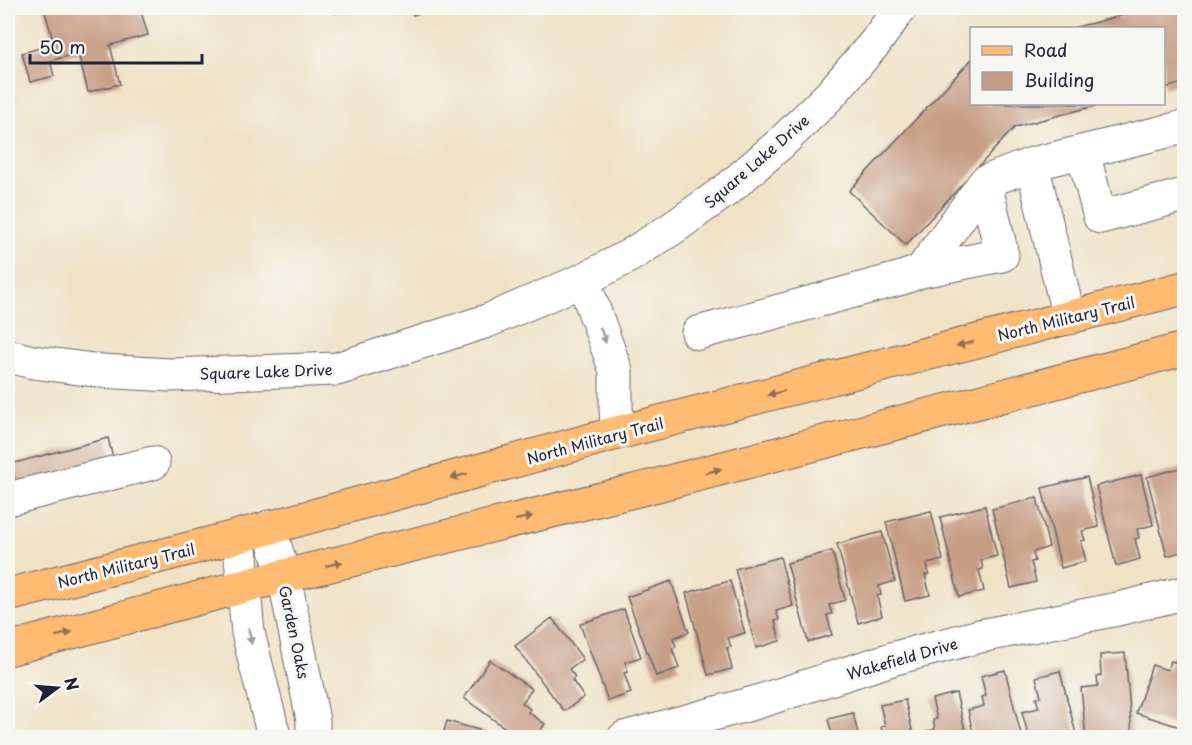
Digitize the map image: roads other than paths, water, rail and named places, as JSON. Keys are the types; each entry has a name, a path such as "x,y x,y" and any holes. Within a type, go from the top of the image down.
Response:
{"main road":[{"name":"North Military Trail","path":"8,595 254,532 617,434 1185,288"},
{"path":"8,649 244,586 650,488 1185,349"}],"street":[{"name":"Square Lake Drive","path":"8,356 33,362 101,371 170,375 337,369 487,321 583,280 629,256 674,228 729,188 781,143 830,95 875,43 900,8"},
{"path":"921,272 985,182 1032,164 1185,127"},
{"path":"1083,152 1100,217 1185,195"},
{"path":"1032,164 1069,318"},
{"path":"698,333 921,272 1002,255 985,182"},
{"path":"583,280 616,372 617,434"},
{"path":"8,499 153,463"},
{"path":"254,532 244,586 248,633 273,738"},
{"name":"Garden Oaks","path":"254,532 284,576 313,720 313,738"},
{"name":"Wakefield Drive","path":"624,738 754,703 895,658 959,641 1185,593"}]}
